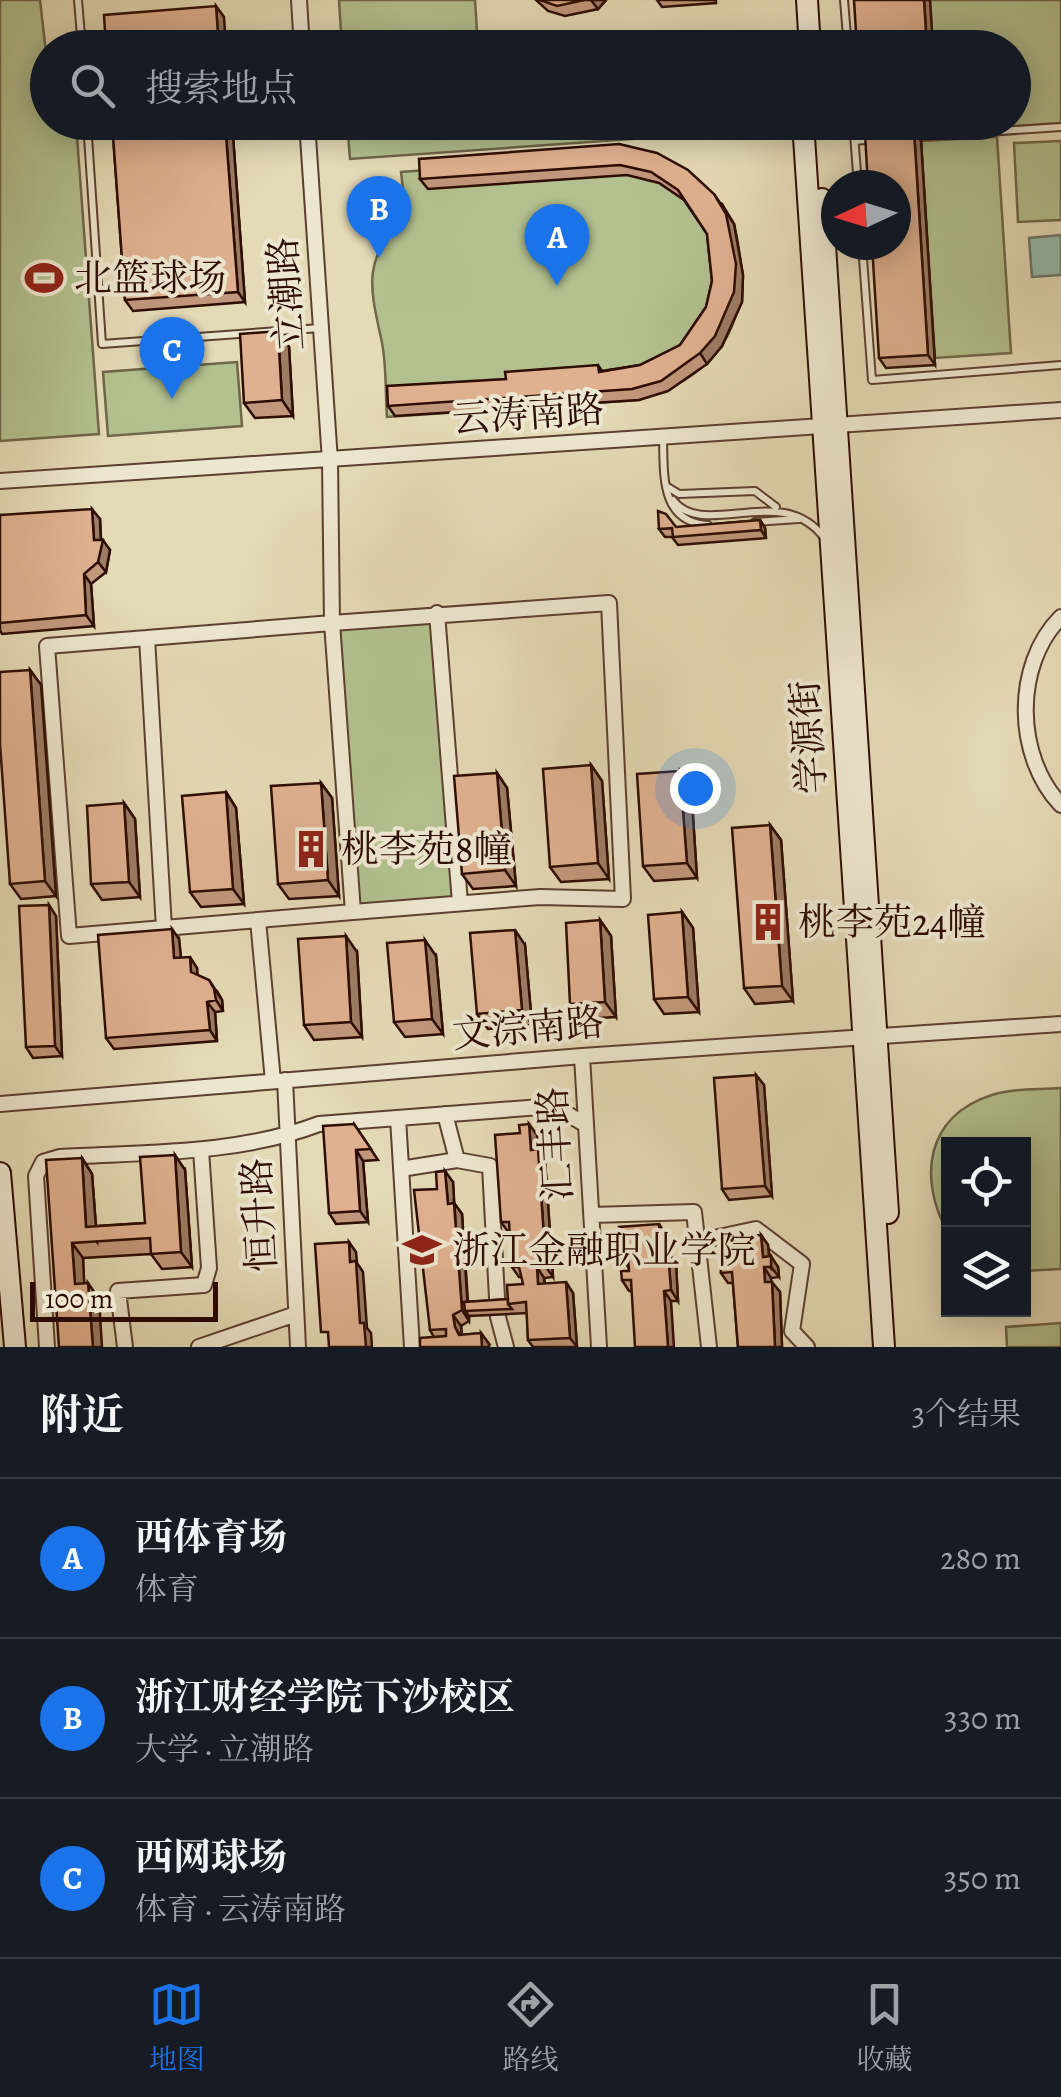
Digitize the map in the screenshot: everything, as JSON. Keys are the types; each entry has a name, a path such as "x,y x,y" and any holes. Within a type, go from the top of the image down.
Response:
{"main road":[{"path":"794,0 796,30"},
{"path":"806,0 808,30"},
{"name":"学源街","path":"805,140 832,425 832,552 869,1036 884,1347"},
{"path":"817,140 869,1036 895,1347"},
{"path":"0,1173 15,1347"}],"street":[{"path":"299,0 301,30"},
{"name":"立潮路","path":"308,140 330,460 332,623 353,912"},
{"name":"云涛南路","path":"0,481 1061,410"},
{"path":"609,602 623,899 540,897 69,936 46,646 436,613 609,602"},
{"path":"436,613 460,903"},
{"path":"1061,617 1031,669 1024,718 1035,766 1061,806"},
{"path":"147,638 164,928"},
{"name":"恒升路","path":"258,920 287,1136 298,1347"},
{"name":"文淙南路","path":"0,1104 582,1056 1061,1024"},
{"name":"汇丰路","path":"582,1056 598,1347"},
{"path":"47,1347 36,1176 43,1162 60,1156 201,1150 287,1136 318,1124 554,1106 586,1125"},
{"path":"445,1114 457,1160"},
{"path":"398,1118 412,1347"},
{"path":"125,1347 118,1291 204,1285 209,1268 201,1150"},
{"path":"401,1169 457,1160 490,1166 498,1317 506,1347"},
{"path":"592,1215 694,1212 710,1347"},
{"path":"700,1241 756,1229 802,1264 792,1331 807,1347"},
{"path":"198,1347 296,1314"}],"lane":[{"path":"78,0 80,30"},
{"path":"844,0 846,30"},
{"path":"1031,129 1061,127"},
{"path":"88,140 102,344 321,328"},
{"path":"854,140 857,170"},
{"path":"863,260 872,380 1061,366"},
{"path":"663,437 665,486 677,512 688,522 704,526 799,519"},
{"path":"665,486 676,505 694,515 779,509"},
{"path":"665,486 679,494 755,491 822,534 832,552"}],"green space":[{"name":"北篮球场","path":"0,0 40,0 43,30 30,30 30,140 77,140 99,434 0,441"},
{"path":"339,0 475,0 477,30 341,30"},
{"path":"930,0 1061,0 1061,123 1031,125 1031,30 932,30"},
{"path":"348,140 618,140 350,159"},
{"path":"997,140 1011,353 935,358 921,141"},
{"path":"1061,141 1061,220 1018,222 1014,143"},
{"path":"626,155 734,224 741,284 737,311 714,355 670,388 639,400 387,417 384,357 372,287 382,245 406,216 401,172"},
{"path":"237,362 242,426 108,436 103,372"},
{"path":"431,620 453,898 357,906 335,627"},
{"path":"1061,1088 1061,1269 1031,1271 1031,1137 941,1137 941,1217 933,1192 934,1152 941,1134 953,1118 992,1095"},
{"path":"1061,1323 1061,1347 1007,1347 1006,1327"}],"water":[{"path":"1061,235 1061,275 1032,277 1029,238"}],"building":[{"path":"540,0 584,0 557,6"},
{"path":"854,0 924,0 926,30 856,30"},
{"path":"216,6 218,30 105,30 104,15"},
{"path":"113,140 226,140 238,292 125,300"},
{"path":"865,140 915,140 928,355 879,358 873,260 911,260 911,170 867,170"},
{"path":"619,144 657,153 688,170 714,194 726,214 736,264 734,292 715,336 700,353 661,381 632,389 388,406 387,386 506,379 505,372 598,365 599,372 640,365 680,345 706,307 712,281 707,234 678,190 651,172 620,165 420,179 419,159"},
{"path":"278,331 282,400 244,403 240,334"},
{"path":"92,509 94,540 103,540 98,562 84,574 86,615 0,623 0,515"},
{"path":"658,511 666,514 676,527 760,520 761,530 673,537 672,528 659,529"},
{"path":"30,670 45,881 10,884 0,744 0,672"},
{"path":"591,765 598,863 550,867 543,769"},
{"path":"680,771 687,863 643,866 637,774"},
{"path":"497,773 505,870 462,874 454,776"},
{"name":"桃李苑8幢","path":"321,783 328,880 278,884 271,786"},
{"path":"226,792 233,889 190,892 182,796"},
{"path":"124,803 129,882 91,884 87,806"},
{"name":"桃李苑24幢","path":"770,825 782,986 744,988 732,828"},
{"path":"49,905 55,1046 26,1047 19,906"},
{"path":"682,912 688,997 654,999 648,915"},
{"path":"600,920 605,1002 570,1004 566,923"},
{"path":"172,929 174,958 190,957 191,972 209,980 214,989 216,1000 207,1002 210,1030 106,1038 98,935"},
{"path":"515,930 522,1010 477,1014 470,933"},
{"path":"346,936 351,1022 304,1025 298,939"},
{"path":"425,940 432,1019 394,1022 387,943"},
{"path":"756,1075 765,1186 722,1189 714,1078"},
{"path":"354,1124 371,1149 356,1150 360,1211 329,1213 323,1126"},
{"path":"529,1124 531,1150 538,1149 546,1267 537,1267 538,1284 566,1282 570,1338 528,1340 526,1302 508,1304 507,1285 523,1284 519,1267 512,1267 509,1222 501,1222 495,1135 520,1133 519,1125"},
{"path":"175,1155 181,1252 151,1254 150,1238 72,1243 75,1284 88,1283 93,1347 59,1347 46,1160 82,1158 86,1227 145,1223 140,1157"},
{"path":"445,1171 448,1204 454,1203 462,1310 453,1315 455,1327 459,1335 481,1333 482,1347 420,1347 420,1338 446,1336 446,1329 430,1330 414,1190 437,1189 436,1172"},
{"path":"659,1224 661,1253 668,1253 671,1290 664,1291 668,1347 635,1347 631,1280 622,1280 621,1271 629,1271 628,1258 621,1258 619,1227"},
{"path":"761,1235 763,1257 771,1256 771,1267 764,1267 765,1282 772,1282 775,1347 738,1347 732,1272 721,1273 718,1238"},
{"path":"349,1242 350,1262 356,1261 360,1323 364,1323 366,1347 329,1347 328,1332 321,1332 315,1244"},
{"path":"508,1299 512,1309 465,1311 464,1302"}],"place":[{"name":"浙江财经学院下沙校区","path":"379,258"},
{"name":"北篮球场","path":"44,278"},
{"name":"西体育场","path":"557,286"},
{"name":"西网球场","path":"172,399"},
{"name":"桃李苑8幢","path":"311,849"},
{"name":"桃李苑24幢","path":"768,922"},
{"name":"浙江金融职业学院","path":"422,1250"}]}
